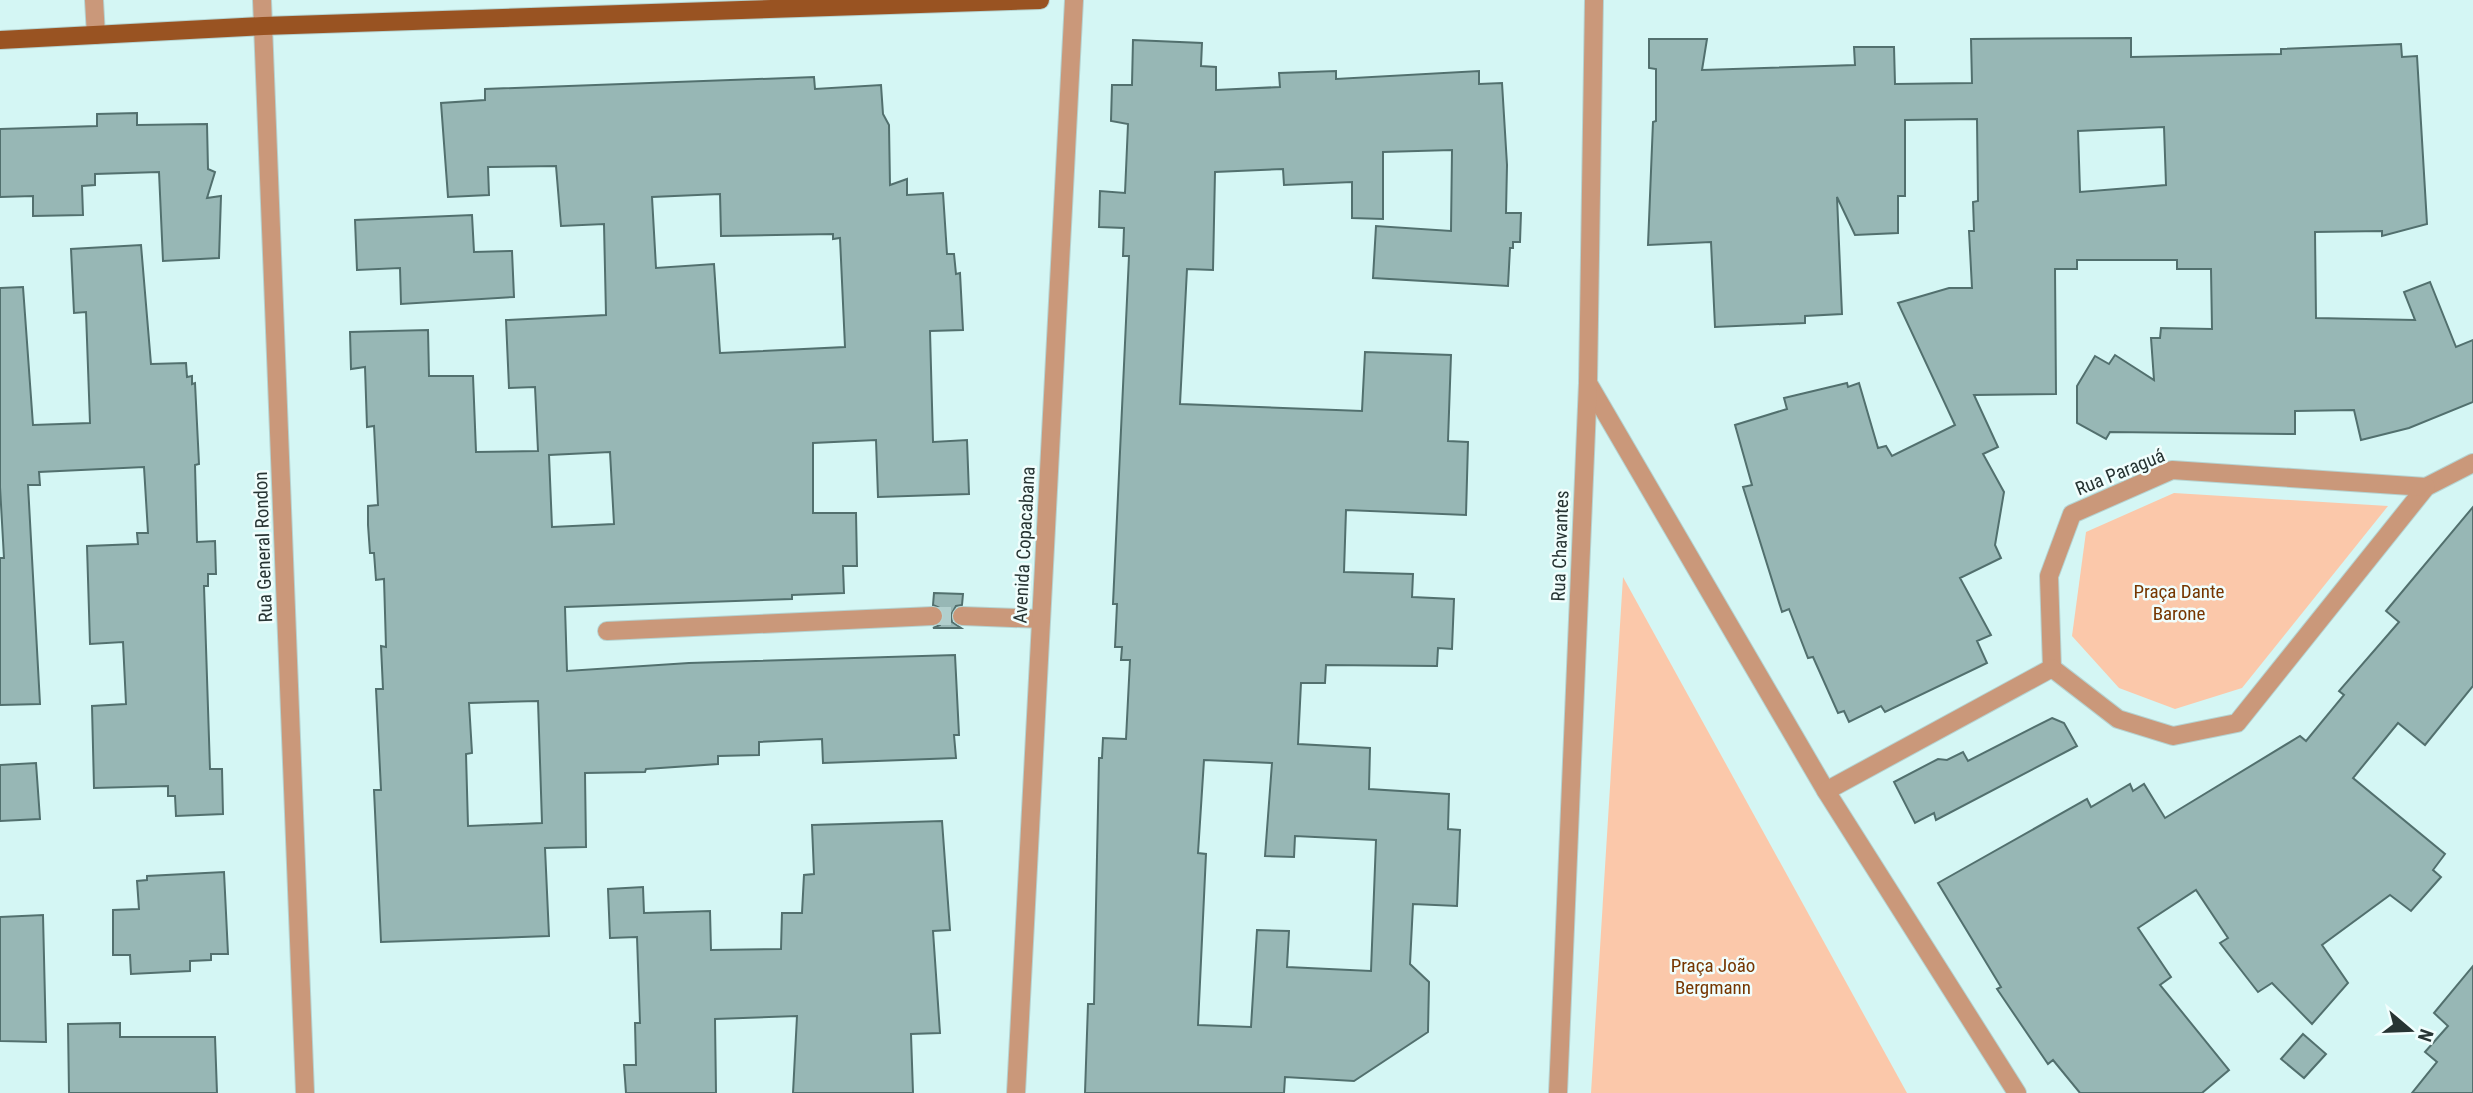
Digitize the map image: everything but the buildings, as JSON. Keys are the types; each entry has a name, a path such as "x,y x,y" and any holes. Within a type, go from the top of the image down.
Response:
{"main road":[{"path":"0,40 263,26 1040,0"}],"street":[{"path":"94,0 96,35"},
{"name":"Rua General Rondon","path":"262,0 305,1093"},
{"name":"Avenida Copacabana","path":"1016,1093 1074,0"},
{"name":"Rua Chavantes","path":"1558,1093 1588,383 1594,0"},
{"path":"1588,383 1826,790 2017,1093"},
{"path":"1826,790 2052,668 2118,719 2173,736 2237,723 2426,487 2473,463"},
{"name":"Rua Paraguá","path":"2052,668 2049,576 2072,514 2172,470 2426,487"},
{"path":"607,631 933,616"},
{"path":"962,616 1041,619"}],"green space":[{"name":"Praça Dante Barone","path":"2174,493 2388,506 2242,688 2175,709 2119,688 2072,636 2086,532"},
{"name":"Praça João Bergmann","path":"1623,577 1907,1093 1591,1093"}],"tunnel":[{"path":"933,616 962,616"}]}
